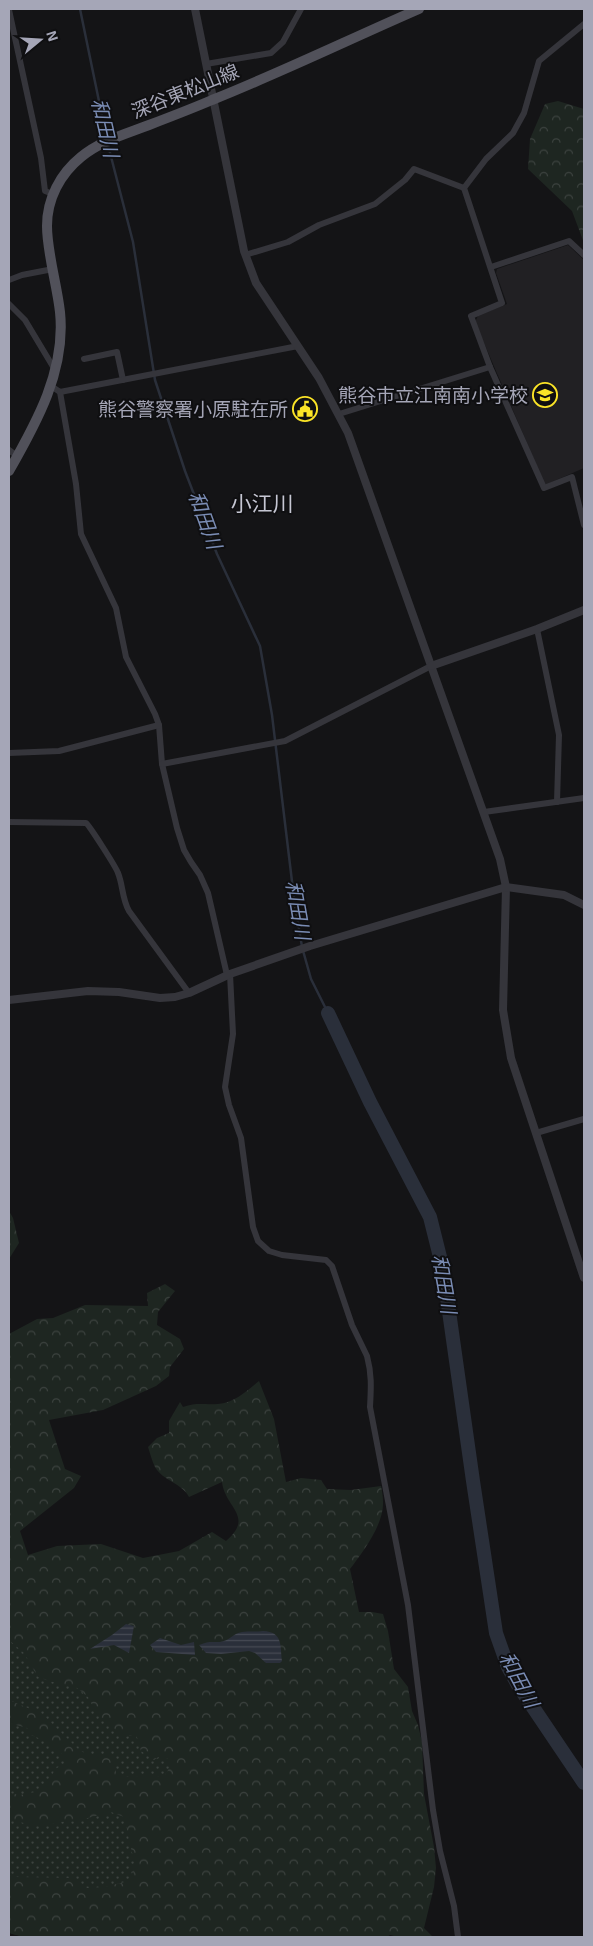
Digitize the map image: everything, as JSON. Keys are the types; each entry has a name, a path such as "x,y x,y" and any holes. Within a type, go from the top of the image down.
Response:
{"main road":[{"name":"深谷東松山線","path":"9,470 13,453 41,412 52,386 55,371 60,337 60,313 47,227 49,207 53,194 68,168 82,155 110,139 213,100 420,9"}],"street":[{"path":"195,9 245,255 256,283 298,346 339,414 363,474 500,859 506,888 503,1010 511,1058 584,1278"},
{"path":"206,64 271,53 283,42 301,9"},
{"path":"9,10 42,158 45,190 53,194"},
{"path":"464,188 486,159 513,133 524,113 539,60 584,24"},
{"path":"245,255 288,242 319,225 375,204 405,180 414,169 464,188"},
{"path":"464,188 502,303 471,316 490,367 544,488 572,477 584,521"},
{"path":"490,267 569,241 584,255"},
{"path":"9,280 22,275 53,269"},
{"path":"9,304 25,320 55,371"},
{"path":"60,392 298,346"},
{"path":"84,359 117,352 123,380"},
{"path":"339,414 490,367"},
{"path":"52,386 60,392 76,484 81,534 116,608 126,657 156,714 159,725 162,764 172,810 184,850 200,875 208,893 228,974 233,1034 225,1087 229,1105 241,1138 253,1227 258,1241 270,1250 282,1255 326,1260 332,1266 342,1299 370,1366 372,1390 370,1407 408,1604 433,1810 440,1851 454,1906 458,1937"},
{"path":"162,764 285,741 431,666 537,629 584,610"},
{"path":"537,629 559,734 557,802"},
{"path":"9,753 59,751 159,725"},
{"path":"484,812 584,798"},
{"path":"9,822 86,824 90,826 99,844 118,871 129,911 189,993"},
{"path":"9,1000 88,991 118,992 160,998 175,997 189,993 228,974 310,946 506,888 564,895 584,905"},
{"path":"536,1133 584,1118"}],"shaded area":[{"name":"熊谷市立江南南小学校","path":"568,245 584,260 584,468 545,485 475,322 478,316 507,304 496,273 497,269"},
{"path":"126,1624 134,1626 129,1653 114,1645 90,1649 112,1635"},
{"path":"263,1631 274,1634 279,1640 282,1661 280,1663 266,1663 255,1653 249,1651 221,1654 206,1653 199,1645 207,1642 220,1642 242,1632"},
{"path":"160,1638 181,1645 194,1642 195,1655 156,1652 150,1645"}],"green space":[{"path":"558,101 584,109 584,243 572,211 528,169 530,139 545,104"},
{"path":"9,1211 13,1218 19,1243 9,1259"},
{"path":"165,1284 175,1291 158,1312 157,1325 180,1339 184,1349 170,1367 169,1376 156,1386 103,1410 49,1420 65,1469 81,1476 74,1488 20,1531 28,1555 57,1546 101,1544 143,1558 179,1551 212,1532 226,1541 238,1525 238,1518 224,1491 222,1482 189,1497 182,1488 158,1472 148,1447 157,1438 169,1433 169,1421 180,1402 183,1407 197,1404 224,1403 240,1396 259,1381 274,1419 286,1482 301,1478 321,1480 327,1489 351,1490 381,1486 383,1502 380,1519 372,1537 350,1569 359,1612 383,1614 388,1631 394,1669 408,1687 412,1711 422,1742 424,1794 436,1868 434,1887 424,1928 433,1937 398,1937 390,1935 387,1937 25,1937 12,1934 9,1930 9,1875 16,1877 74,1878 87,1888 104,1887 129,1881 135,1866 124,1817 111,1812 76,1821 58,1822 44,1827 9,1820 9,1793 20,1795 35,1792 49,1782 55,1769 66,1763 65,1756 43,1740 31,1735 27,1728 9,1723 9,1700 42,1714 79,1750 89,1755 110,1756 115,1759 116,1775 128,1777 152,1775 163,1778 170,1767 168,1759 160,1756 154,1760 141,1751 136,1734 125,1737 101,1719 88,1697 77,1688 38,1677 24,1653 9,1640 9,1334 37,1319 53,1318 85,1305 148,1306 147,1293"},
{"path":"9,1633 77,1674 180,1759 150,1877 25,1937 9,1933"}],"waterway":[{"name":"和田川","path":"80,9 107,140"},
{"name":"和田川","path":"108,145 133,242 155,380 185,471 217,554 260,646 272,715 294,898 302,947 311,979 328,1013"},
{"name":"和田川","path":"328,1013 370,1102 430,1217 443,1269 496,1633 508,1667 518,1685 584,1783"}],"place":[{"name":"熊谷市立江南南小学校","path":"545,395"},
{"name":"熊谷警察署小原駐在所","path":"305,409"}],"district":[{"name":"小江川","path":"262,504"}]}
